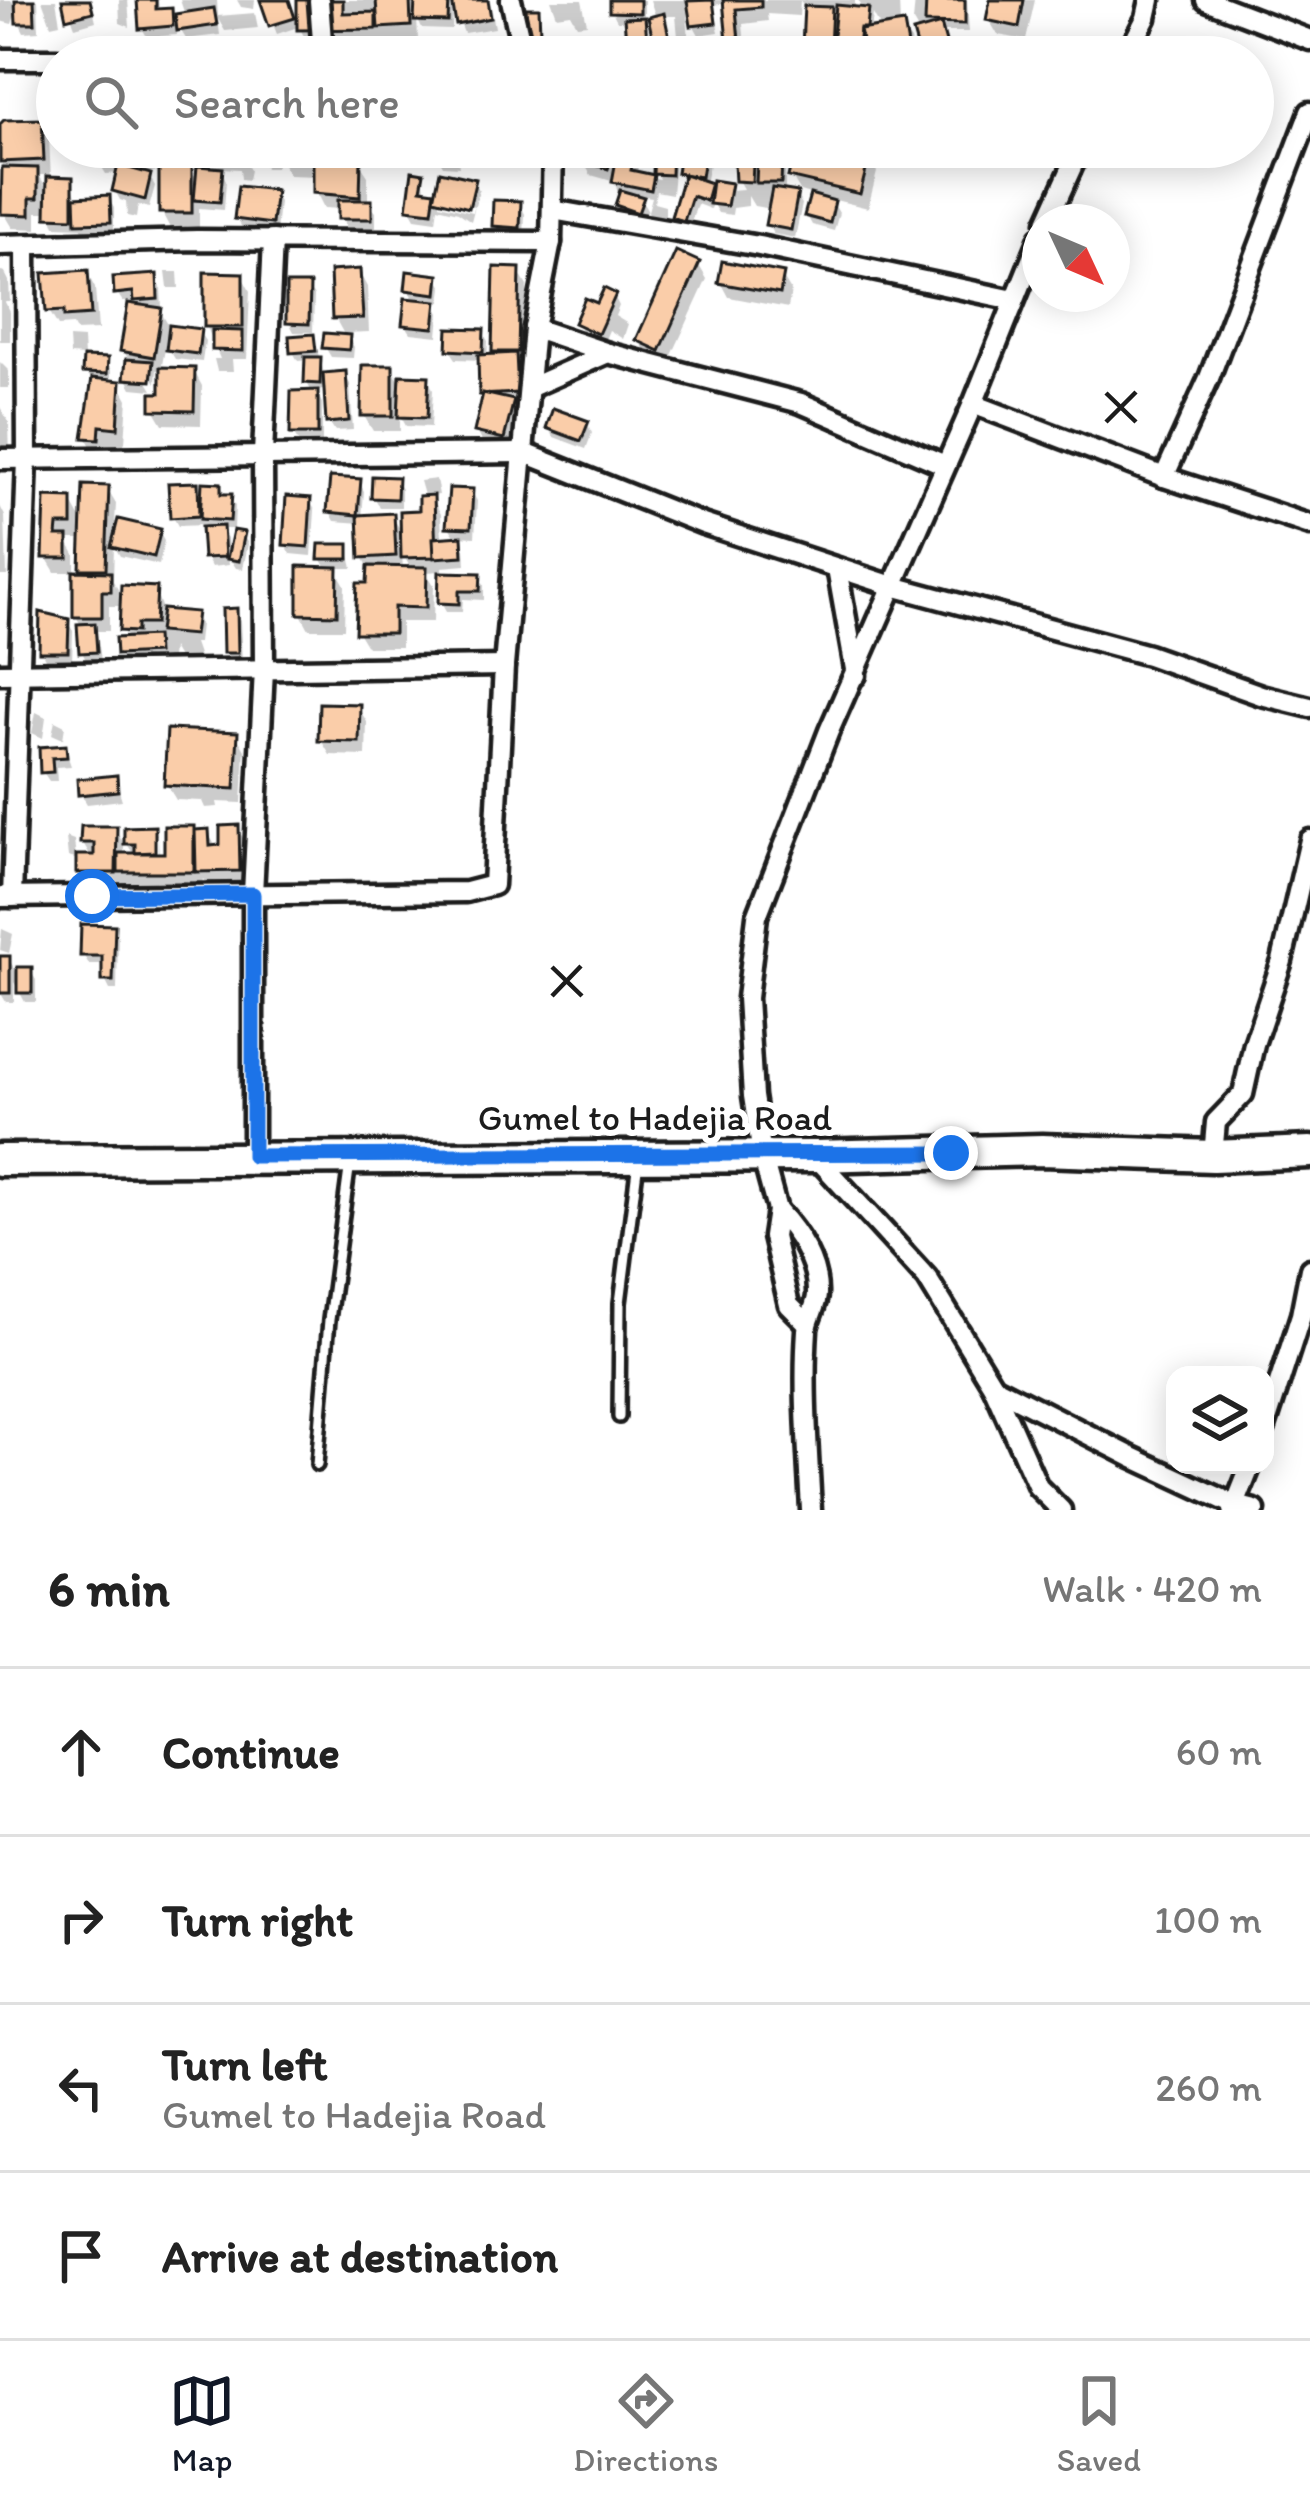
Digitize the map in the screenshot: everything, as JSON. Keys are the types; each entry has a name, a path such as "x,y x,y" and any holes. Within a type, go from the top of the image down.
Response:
{"main road":[{"name":"Gumel to Hadejia Road","path":"0,1160 815,1156 1042,1150 1213,1156 1310,1152"}],"street":[{"path":"319,0 322,36"},
{"path":"511,0 519,36"},
{"path":"1137,36 1150,0"},
{"path":"1206,0 1310,40"},
{"path":"0,59 36,59"},
{"path":"1164,477 1306,139 1310,112"},
{"path":"1291,166 1310,177"},
{"path":"26,244 26,458 10,673 6,897 466,892 493,885 504,666 534,328 551,242 553,168"},
{"path":"1055,204 1071,168"},
{"path":"553,210 759,246 1014,300"},
{"path":"253,1156 253,894 264,669 263,454 273,240"},
{"path":"0,245 551,242"},
{"path":"808,1324 789,1305 773,1237 777,1210 762,1154 749,1063 747,998 757,916 830,730 1022,281"},
{"path":"534,328 608,353 801,403 945,465"},
{"path":"531,387 608,353"},
{"path":"973,404 1164,477 1310,525"},
{"path":"0,459 525,453 703,524 837,568 1148,655 1310,707"},
{"path":"837,568 856,675"},
{"path":"10,673 504,666"},
{"path":"1213,1156 1216,1122 1243,1094 1300,928 1310,840"},
{"path":"815,1156 927,1278 993,1386 1038,1487 1061,1510"},
{"path":"777,1210 799,1234 817,1294 808,1324 806,1394 811,1510"},
{"path":"1274,1398 1310,1269"},
{"path":"993,1386 1241,1508 1249,1474"}],"lane":[{"path":"619,1418 620,1303 639,1155"},
{"path":"317,1465 329,1320 351,1157"}],"building":[{"path":"15,0 34,0 35,23 16,23"},
{"path":"62,0 90,0 93,12 66,19"},
{"path":"137,0 156,0 156,9 172,8 173,26 139,29"},
{"path":"260,0 289,0 295,18 269,26"},
{"path":"297,0 343,0 343,13 376,12 376,29 297,30"},
{"path":"376,0 410,0 411,26 378,28"},
{"path":"415,0 449,0 448,22 414,21"},
{"path":"452,0 488,0 491,18 456,25"},
{"path":"609,0 640,0 640,13 609,12"},
{"path":"713,0 716,23 691,26 687,1"},
{"path":"723,0 761,0 761,7 736,9 739,36 726,36"},
{"path":"926,0 965,0 965,24 925,23"},
{"path":"990,0 1024,0 1019,27 986,20"},
{"path":"836,5 869,8 867,28 860,28 859,36 833,36"},
{"path":"804,6 832,7 831,36 803,36"},
{"path":"214,8 217,25 177,31 175,14"},
{"path":"526,8 539,8 540,33 547,32 547,36 527,36"},
{"path":"664,13 669,36 652,36 648,17"},
{"path":"645,17 647,36 626,36 624,18"},
{"path":"904,23 906,36 861,36 860,30"},
{"path":"941,24 944,36 914,36 913,32"},
{"path":"36,119 36,160 0,162 0,124"},
{"path":"2,167 38,168 38,198 30,198 30,215 1,214"},
{"path":"117,168 151,174 145,200 112,191"},
{"path":"159,168 192,168 192,213 159,213"},
{"path":"197,168 223,168 220,202 194,200"},
{"path":"313,168 361,168 360,197 313,193"},
{"path":"615,168 654,175 651,190 612,182"},
{"path":"653,168 671,168 671,175 653,174"},
{"path":"678,168 702,168 701,177 677,173"},
{"path":"734,168 753,168 752,182 735,181"},
{"path":"757,168 782,168 781,183 756,183"},
{"path":"790,168 866,168 860,194 788,177"},
{"path":"412,171 424,173 421,189 435,191 432,212 407,209"},
{"path":"440,171 476,179 469,208 434,199"},
{"path":"684,174 711,183 706,201 692,196 684,221 671,217"},
{"path":"47,176 73,177 73,218 46,217"},
{"path":"712,180 731,183 727,206 709,204"},
{"path":"238,186 276,190 272,224 234,219"},
{"path":"772,188 798,192 791,230 765,225"},
{"path":"620,190 644,197 638,213 615,205"},
{"path":"810,194 835,201 830,223 804,216"},
{"path":"110,195 111,222 76,223 75,197"},
{"path":"338,200 372,200 372,219 338,219"},
{"path":"493,200 521,201 520,228 492,226"},
{"path":"676,251 700,262 660,351 636,340"},
{"path":"722,261 784,273 780,294 718,283"},
{"path":"494,267 520,268 518,352 492,352"},
{"path":"360,269 363,318 332,319 330,271"},
{"path":"88,270 91,315 64,317 64,311 46,312 43,273"},
{"path":"407,271 439,275 437,294 405,290"},
{"path":"204,272 243,273 243,327 204,327"},
{"path":"157,274 158,299 134,301 133,292 114,294 113,277"},
{"path":"286,284 310,284 309,324 286,323"},
{"path":"604,288 616,294 598,334 574,323 585,298 597,303"},
{"path":"405,298 437,301 434,328 402,325"},
{"path":"128,303 162,308 154,357 120,351"},
{"path":"169,325 201,329 198,354 166,350"},
{"path":"448,328 484,329 483,352 447,350"},
{"path":"212,330 243,331 243,351 212,350"},
{"path":"324,333 350,335 349,350 322,348"},
{"path":"314,334 316,351 290,353 289,336"},
{"path":"516,353 518,393 479,395 478,355"},
{"path":"83,357 108,358 107,374 82,373"},
{"path":"305,357 321,357 320,384 304,383"},
{"path":"126,359 153,361 151,381 124,379"},
{"path":"362,365 393,365 393,416 361,416"},
{"path":"160,367 195,368 194,411 151,410 151,393 160,393"},
{"path":"346,371 349,421 326,423 323,373"},
{"path":"400,375 429,376 427,418 398,417"},
{"path":"92,378 121,381 118,428 100,426 99,439 83,438"},
{"path":"318,390 318,434 290,434 291,391"},
{"path":"483,393 514,400 504,439 474,432"},
{"path":"553,408 589,421 581,441 546,428"},
{"path":"372,476 398,477 397,499 371,498"},
{"path":"330,477 361,479 358,515 327,512"},
{"path":"198,482 199,516 170,518 168,483"},
{"path":"202,482 221,483 221,494 232,494 230,521 200,519"},
{"path":"83,485 109,486 106,569 80,569"},
{"path":"449,488 473,489 471,528 446,527"},
{"path":"434,495 436,557 401,558 400,511 419,510 419,496"},
{"path":"286,496 311,498 308,547 283,545"},
{"path":"45,497 72,498 72,525 58,525 57,536 68,536 68,558 43,558"},
{"path":"394,513 396,556 360,558 358,515"},
{"path":"118,519 161,529 154,557 111,547"},
{"path":"223,526 225,557 203,558 201,527"},
{"path":"233,530 245,532 239,561 227,559"},
{"path":"462,536 463,556 434,558 433,538"},
{"path":"319,544 349,544 349,559 318,559"},
{"path":"298,566 338,567 337,615 298,614"},
{"path":"368,566 427,567 426,608 394,607 394,633 355,633 357,583 367,583"},
{"path":"73,571 111,572 111,591 102,591 102,617 73,617"},
{"path":"439,572 481,573 480,591 459,591 459,604 438,603"},
{"path":"121,585 157,587 155,624 137,624 137,632 119,631"},
{"path":"237,608 238,653 223,653 222,609"},
{"path":"162,609 197,612 194,635 159,632"},
{"path":"40,612 69,619 68,652 39,652"},
{"path":"95,623 97,652 79,653 77,624"},
{"path":"156,636 157,653 116,655 115,638"},
{"path":"319,703 360,704 359,742 318,741"},
{"path":"167,729 238,732 235,789 164,785"},
{"path":"66,745 67,757 52,758 53,772 40,773 39,747"},
{"path":"117,775 118,791 78,795 77,779"},
{"path":"239,825 240,871 196,872 195,830 209,829 210,846 220,845 220,826"},
{"path":"81,826 117,826 116,873 76,873 76,855 94,855 94,843 80,843"},
{"path":"155,826 155,852 135,853 135,844 124,844 124,827"},
{"path":"164,826 194,826 194,872 118,872 118,853 164,853"},
{"path":"81,924 115,925 113,981 102,981 102,956 80,956"},
{"path":"0,956 10,956 10,993 0,993"},
{"path":"17,967 32,967 32,993 17,993"}],"route":[{"path":"92,896 253,894 253,1156 951,1153"}]}
